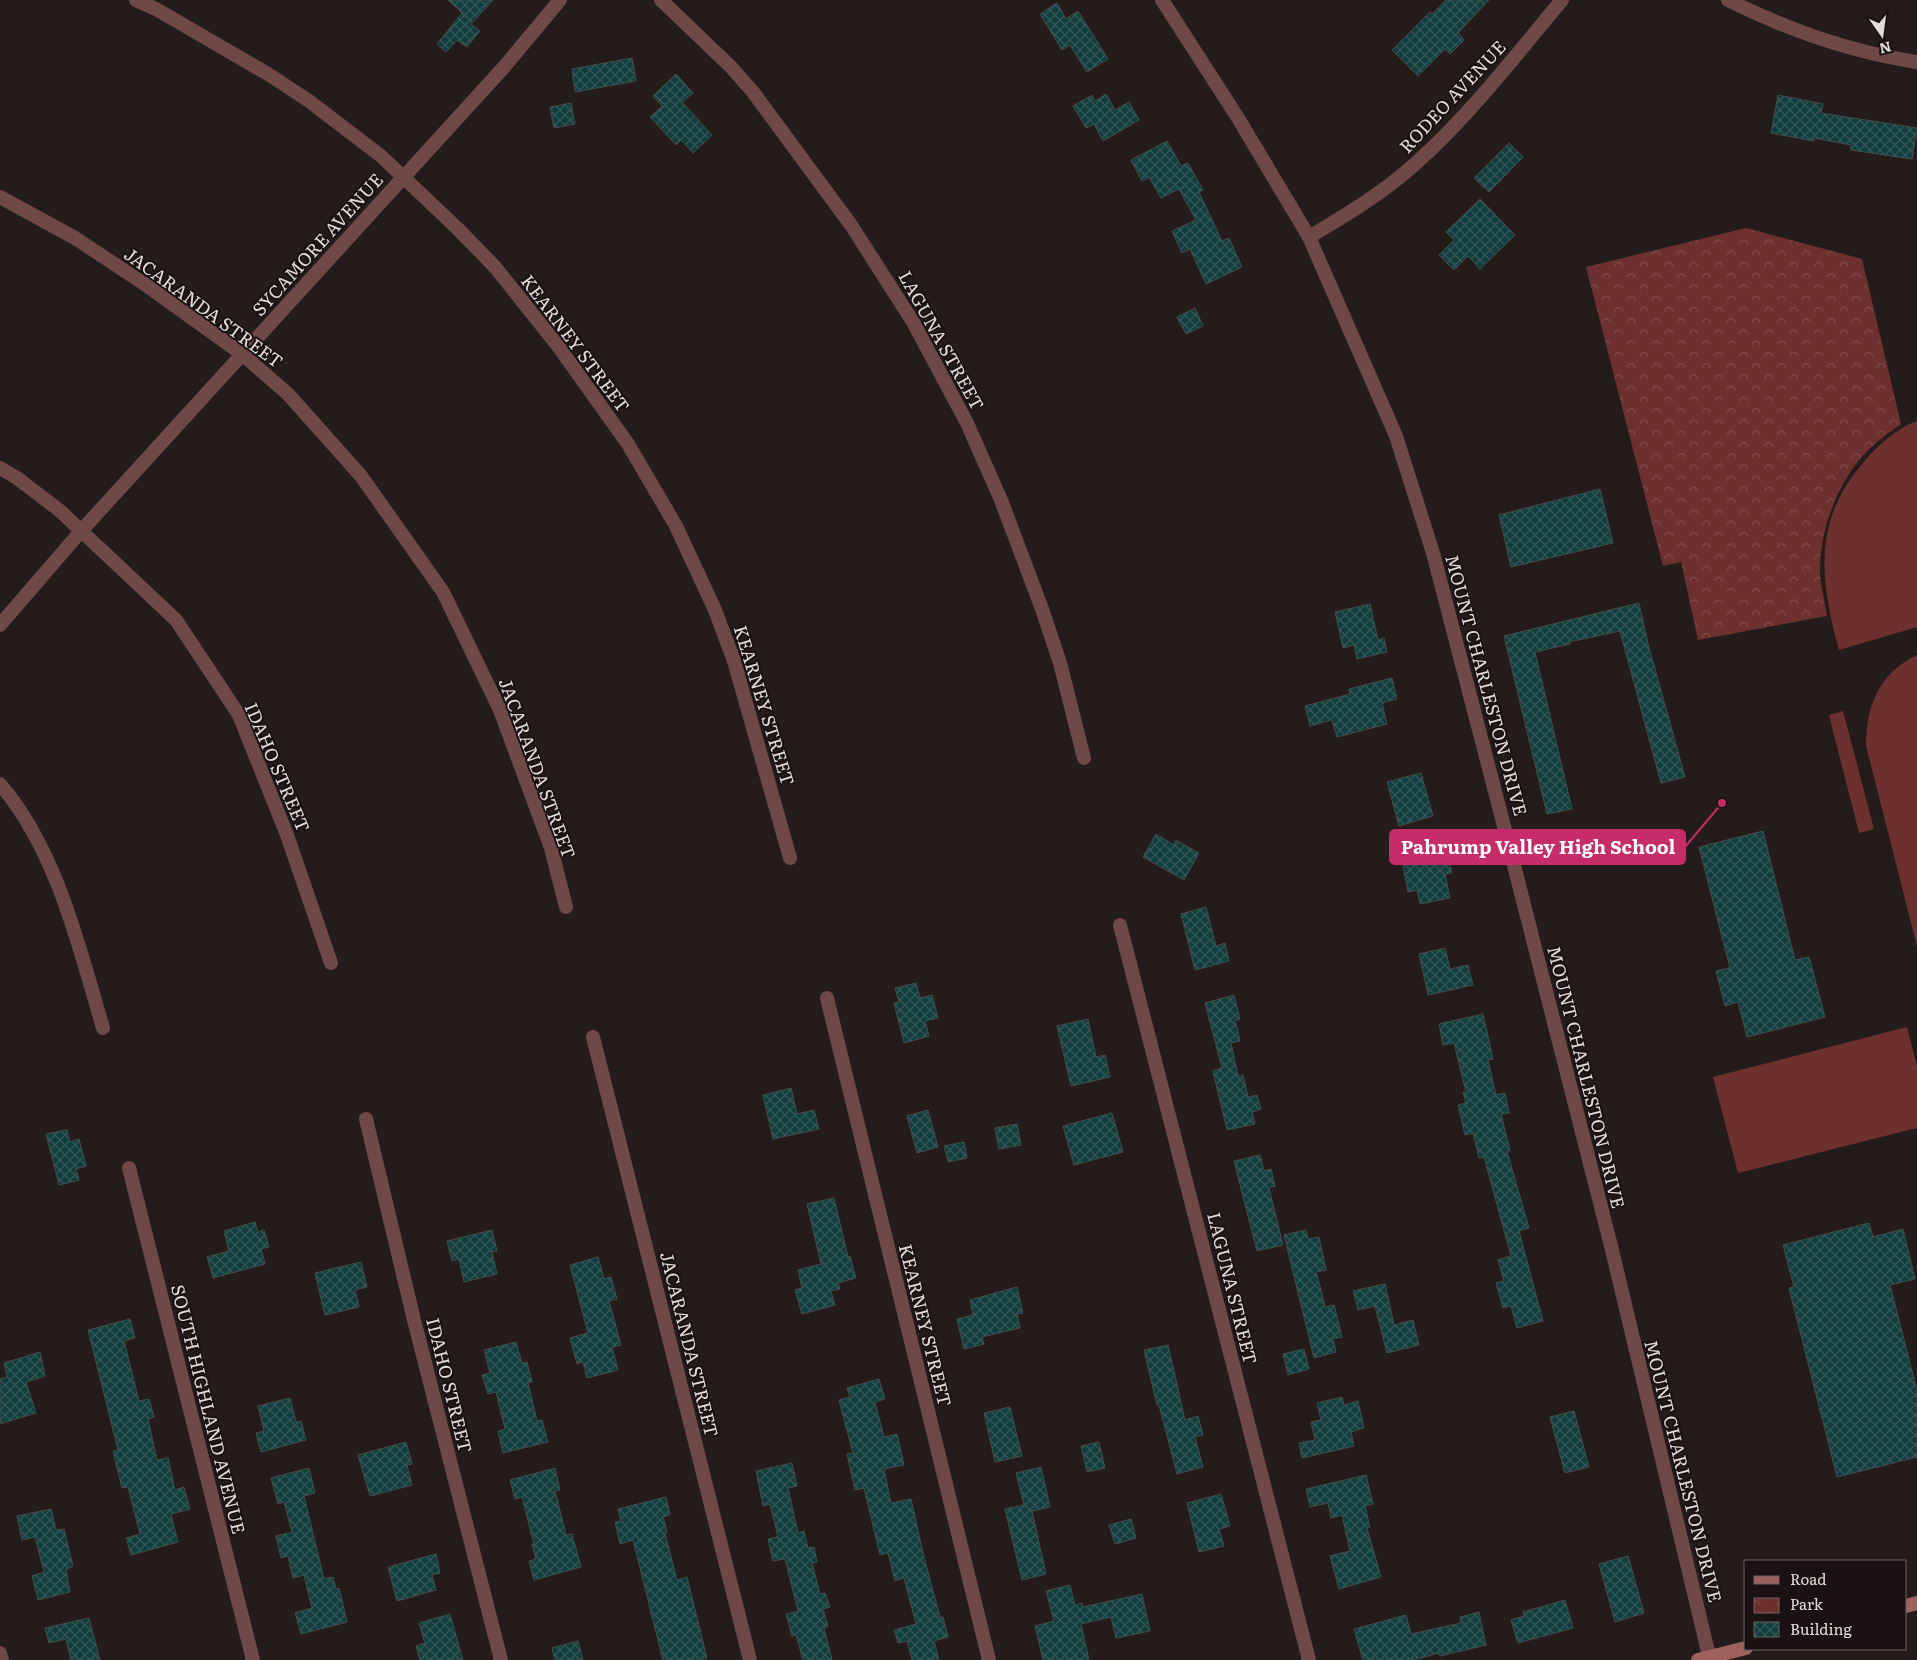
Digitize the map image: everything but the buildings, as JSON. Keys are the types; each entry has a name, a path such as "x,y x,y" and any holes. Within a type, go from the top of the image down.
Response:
{"main road":[{"path":"1706,1659 1744,1649"}],"street":[{"name":"KEARNEY STREET","path":"136,0 268,74 309,101 381,156 495,267 558,346 628,444 676,526 715,610 734,661 790,858"},
{"name":"SYCAMORE AVENUE","path":"0,625 82,530 504,67 560,0"},
{"name":"LAGUNA STREET","path":"661,0 731,67 754,92 851,224 914,322 967,423 1001,500 1057,654 1084,758"},
{"name":"MOUNT CHARLESTON DRIVE","path":"1162,0 1238,118 1309,237 1396,436 1433,553 1608,1236 1706,1659"},
{"name":"RODEO AVENUE","path":"1309,237 1360,207 1415,165 1476,103 1562,0"},
{"path":"1728,0 1766,19 1826,42 1882,57 1917,62"},
{"name":"JACARANDA STREET","path":"0,197 75,238 146,285 242,354 288,394 361,476 443,592 500,710 551,848 566,906"},
{"name":"IDAHO STREET","path":"0,468 17,478 59,510 176,620 239,715 287,835 331,963"},
{"path":"0,784 10,796 49,860 83,960 103,1028"},
{"name":"LAGUNA STREET","path":"1120,924 1309,1660"},
{"name":"KEARNEY STREET","path":"827,998 990,1660"},
{"name":"JACARANDA STREET","path":"593,1037 750,1660"},
{"name":"IDAHO STREET","path":"366,1119 414,1320 501,1660"},
{"name":"SOUTH HIGHLAND AVENUE","path":"129,1168 253,1660"},
{"path":"0,1653 2,1660"}],"green space":[{"path":"1746,228 1862,259 1901,424 1879,440 1852,469 1828,518 1821,553 1820,570 1827,616 1698,640 1681,562 1663,566 1586,267"},
{"path":"1917,421 1917,627 1839,650 1832,624 1825,575 1828,529 1835,507 1847,485 1875,450 1894,433"},
{"path":"1917,655 1917,946 1866,746 1869,717 1877,692 1893,671"},
{"path":"1843,711 1874,829 1859,833 1829,715"},
{"path":"1907,1027 1917,1066 1917,1128 1738,1173 1713,1077"}],"place":[{"name":"Pahrump Valley High School","path":"1722,803"}]}
